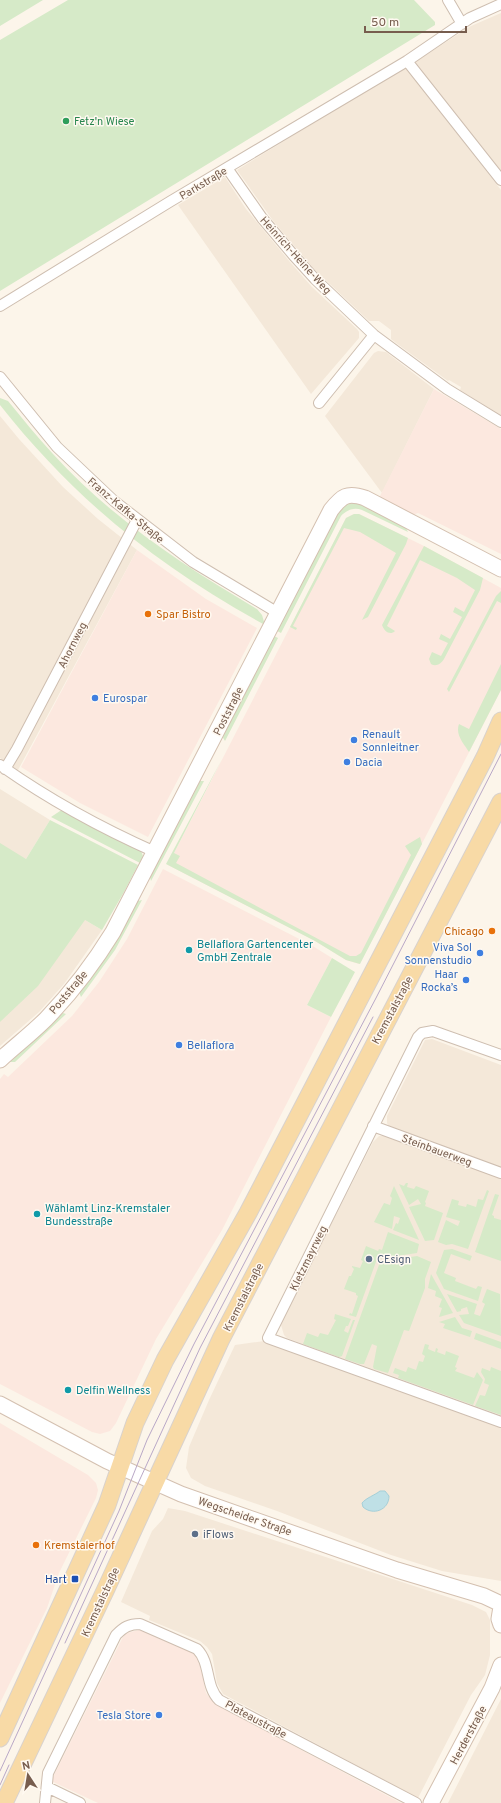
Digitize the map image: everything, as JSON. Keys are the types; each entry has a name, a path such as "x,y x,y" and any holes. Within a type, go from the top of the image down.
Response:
{"main road":[{"path":"0,1738 104,1512 135,1423 165,1360 241,1226 299,1118 481,764 501,721"},
{"name":"Kremstalstraße","path":"4,1803 105,1591 225,1332 501,802"}],"street":[{"path":"448,0 462,24"},
{"name":"Parkstraße","path":"0,306 407,61 470,18 501,4"},
{"path":"407,61 501,180"},
{"name":"Heinrich-Heine-Weg","path":"227,168 262,218 298,261 374,335 447,390 501,422"},
{"path":"319,403 374,335"},
{"name":"Franz-Kafka-Straße","path":"1,381 57,447 80,471 137,520 193,562 278,613"},
{"name":"Poststraße","path":"0,1060 46,1019 89,967 113,932 331,510 339,500 347,495 356,495 365,498 501,569"},
{"name":"Ahornweg","path":"2,767 17,749 137,520"},
{"path":"2,767 56,801 98,824 155,852"},
{"name":"Kletzmayrweg","path":"501,1055 433,1031 422,1033 418,1037 268,1338 501,1422"},
{"name":"Steinbauerweg","path":"373,1126 501,1173"},
{"name":"Wegscheider Straße","path":"0,1404 120,1467 215,1506 397,1570 484,1596 501,1604"},
{"path":"501,1607 499,1619 501,1625"},
{"name":"Plateaustraße","path":"44,1803 48,1773 116,1635 122,1628 131,1624 140,1624 198,1649 206,1662 211,1688 219,1700 416,1803"},
{"name":"Herderstraße","path":"431,1803 492,1688 501,1665"},
{"path":"46,1787 80,1803"}],"shaded area":[{"path":"501,13 501,171 415,62 471,26"},
{"path":"405,67 501,190 501,415 460,390 461,387 449,380 448,381 396,343 391,339 391,330 379,321 369,321 314,269 274,222 237,170"},
{"path":"225,177 246,209 290,262 312,287 359,332 359,338 311,394 178,205"},
{"path":"378,351 386,352 434,389 382,493 325,416 374,353"},
{"path":"434,389 501,429 501,554 418,513 413,515 379,498"},
{"path":"0,416 63,487 98,519 137,550 18,770 0,758"},
{"name":"Renault Sonnleitner","path":"354,514 359,514 424,546 501,588 501,690 359,964 346,960 315,941 168,865 346,518"},
{"path":"137,550 206,599 257,628 148,837 80,803 21,767"},
{"path":"0,789 50,820 26,859 22,858 85,920 102,930 64,984 39,1012 0,1046"},
{"name":"Bellaflora","path":"163,869 311,945 332,958 307,1005 331,1017 222,1230 156,1339 116,1423 110,1431 100,1434 92,1432 0,1384 0,1079 4,1074 8,1077 72,1016 99,982 127,939"},
{"path":"432,1039 501,1065 501,1169 389,1127 387,1123 387,1116 425,1040"},
{"path":"379,1136 386,1136 501,1177 501,1415 303,1344 287,1338 284,1335 281,1325 283,1320 373,1142"},
{"path":"264,1341 501,1427 501,1581 442,1571 391,1555 277,1511 205,1486 191,1478 186,1468 189,1447 235,1345"},
{"name":"Kremstalerhof","path":"0,1423 88,1475 96,1483 98,1490 96,1498 59,1573 47,1608 0,1703"},
{"path":"168,1508 185,1511 472,1605 486,1612 490,1620 490,1655 485,1675 471,1695 418,1798 223,1694 217,1683 212,1654 207,1647 200,1641 149,1620 150,1616 121,1602 152,1531 163,1519"},
{"name":"Tesla Store","path":"139,1630 149,1632 193,1652 197,1656 200,1665 206,1693 215,1704 401,1803 98,1803 51,1781 123,1637 127,1633"},
{"path":"501,1699 501,1803 448,1803"}],"green space":[{"path":"0,0 43,0 0,26"},
{"path":"68,0 414,0 435,22 435,25 0,291 0,40"},
{"path":"0,398 8,401 53,454 99,499 124,520 176,558 202,576 257,609 262,615 265,625 189,580 121,529 58,471 0,405"},
{"path":"357,502 405,526 408,532 359,509 351,510 343,514 281,633 277,631 340,508"},
{"path":"354,514 359,514 408,538 368,617 362,620 396,553 360,532 344,528 293,626 297,628 296,630 290,627 346,518"},
{"path":"424,546 483,578 480,590 444,659 437,665 431,664 429,659 432,652 441,656 448,643 439,639 441,634 450,639 462,617 453,612 455,607 464,612 475,590 457,578 420,560 387,626 395,631 389,633 382,625"},
{"path":"501,591 501,603 497,601 449,692 447,689 496,596"},
{"path":"274,636 278,638 225,741 222,736"},
{"path":"501,664 501,690 469,752 459,736 459,724 469,729"},
{"path":"222,759 174,853 180,856 176,863 350,956 356,956 361,953 411,855 405,846 420,837 422,844 360,964 346,960 315,941 166,864"},
{"path":"200,781 204,781 151,881 150,877"},
{"path":"60,811 64,811 141,851 143,856 142,864 51,817"},
{"path":"50,820 138,865 102,930 85,920 38,986 0,1022 0,843 26,859"},
{"path":"142,900 115,950 81,997 79,992 119,935 138,901"},
{"path":"332,958 355,972 331,1017 307,1005"},
{"path":"63,1013 66,1014 15,1062 10,1062"},
{"path":"408,1183 407,1187 414,1189 416,1186 429,1191 425,1206 443,1213 434,1240 425,1241 409,1207 421,1204 418,1199 409,1205 399,1184 404,1186"},
{"path":"394,1186 419,1240 393,1230 396,1223 398,1224 400,1218 394,1216 392,1229 374,1222 384,1203 390,1205 392,1198 390,1196"},
{"path":"487,1190 489,1191 468,1249 452,1244 446,1245 438,1242 446,1220 458,1226 460,1221 446,1217 452,1199 459,1201 458,1205 466,1207 467,1204 476,1207 478,1199 483,1200"},
{"path":"495,1194 499,1195 492,1215 494,1218 501,1220 501,1261 475,1252"},
{"path":"388,1232 419,1244 417,1253 377,1259 356,1317 349,1315 350,1313 352,1314 358,1296 356,1293 344,1289 349,1276 351,1276 354,1269 352,1266 360,1268 366,1246 378,1251 379,1249 382,1250"},
{"path":"452,1249 472,1256 470,1261 451,1254 444,1273 456,1278 455,1281 476,1289 478,1286 482,1287 478,1301 444,1289 436,1273 444,1250"},
{"path":"417,1256 431,1262 425,1279 425,1288 409,1331 404,1330 388,1373 374,1369 373,1367 377,1346 372,1344 364,1364 345,1359 380,1262"},
{"path":"431,1274 453,1313 439,1317 442,1308 439,1307 442,1299 435,1296 436,1291 428,1288"},
{"path":"487,1289 500,1294 501,1336 464,1323 459,1315 469,1314 467,1307 457,1312 447,1294 477,1304 474,1314 480,1316 485,1304 482,1302"},
{"path":"335,1314 351,1319 344,1331 348,1333 353,1320 355,1320 342,1356 339,1357 303,1344 307,1333 318,1337 320,1333 328,1335 336,1320 334,1319"},
{"path":"455,1317 462,1328 472,1331 470,1337 443,1328 445,1324 439,1322"},
{"path":"476,1333 501,1342 501,1349 474,1339"},
{"path":"425,1344 429,1345 428,1349 435,1352 436,1348 438,1349 437,1352 445,1355 446,1351 459,1356 455,1371 474,1378 477,1372 483,1380 473,1405 398,1378 399,1375 393,1373 395,1368 406,1372 408,1367 416,1370 419,1361 423,1362 425,1356 422,1354"},
{"path":"491,1367 501,1371 501,1415 475,1406 480,1395 485,1396 489,1385 484,1383 485,1379 481,1372 482,1368 490,1371"}],"water":[{"path":"380,1491 385,1491 389,1496 386,1505 383,1508 376,1511 371,1511 363,1507 362,1503 364,1501"}],"tram line":[{"path":"0,1771 119,1511 147,1440 194,1344 376,998 501,754"},
{"path":"65,1643 200,1348 373,1017"},
{"path":"0,1785 9,1765"}],"place":[{"name":"Fetz'n Wiese","path":"66,121"},
{"name":"Spar Bistro","path":"148,614"},
{"name":"Eurospar","path":"95,698"},
{"name":"Renault Sonnleitner","path":"354,740"},
{"name":"Dacia","path":"347,762"},
{"name":"Chicago","path":"492,931"},
{"name":"Bellaflora Gartencenter GmbH Zentrale","path":"189,950"},
{"name":"Viva Sol Sonnenstudio","path":"480,953"},
{"name":"Haar Rocka’s","path":"466,980"},
{"name":"Bellaflora","path":"179,1045"},
{"name":"Wählamt Linz-Kremstaler Bundesstraße","path":"37,1214"},
{"name":"CEsign","path":"369,1259"},
{"name":"Delfin Wellness","path":"68,1390"},
{"name":"iFlows","path":"195,1534"},
{"name":"Kremstalerhof","path":"36,1545"},
{"name":"Hart","path":"75,1579"},
{"name":"Tesla Store","path":"159,1715"}]}
